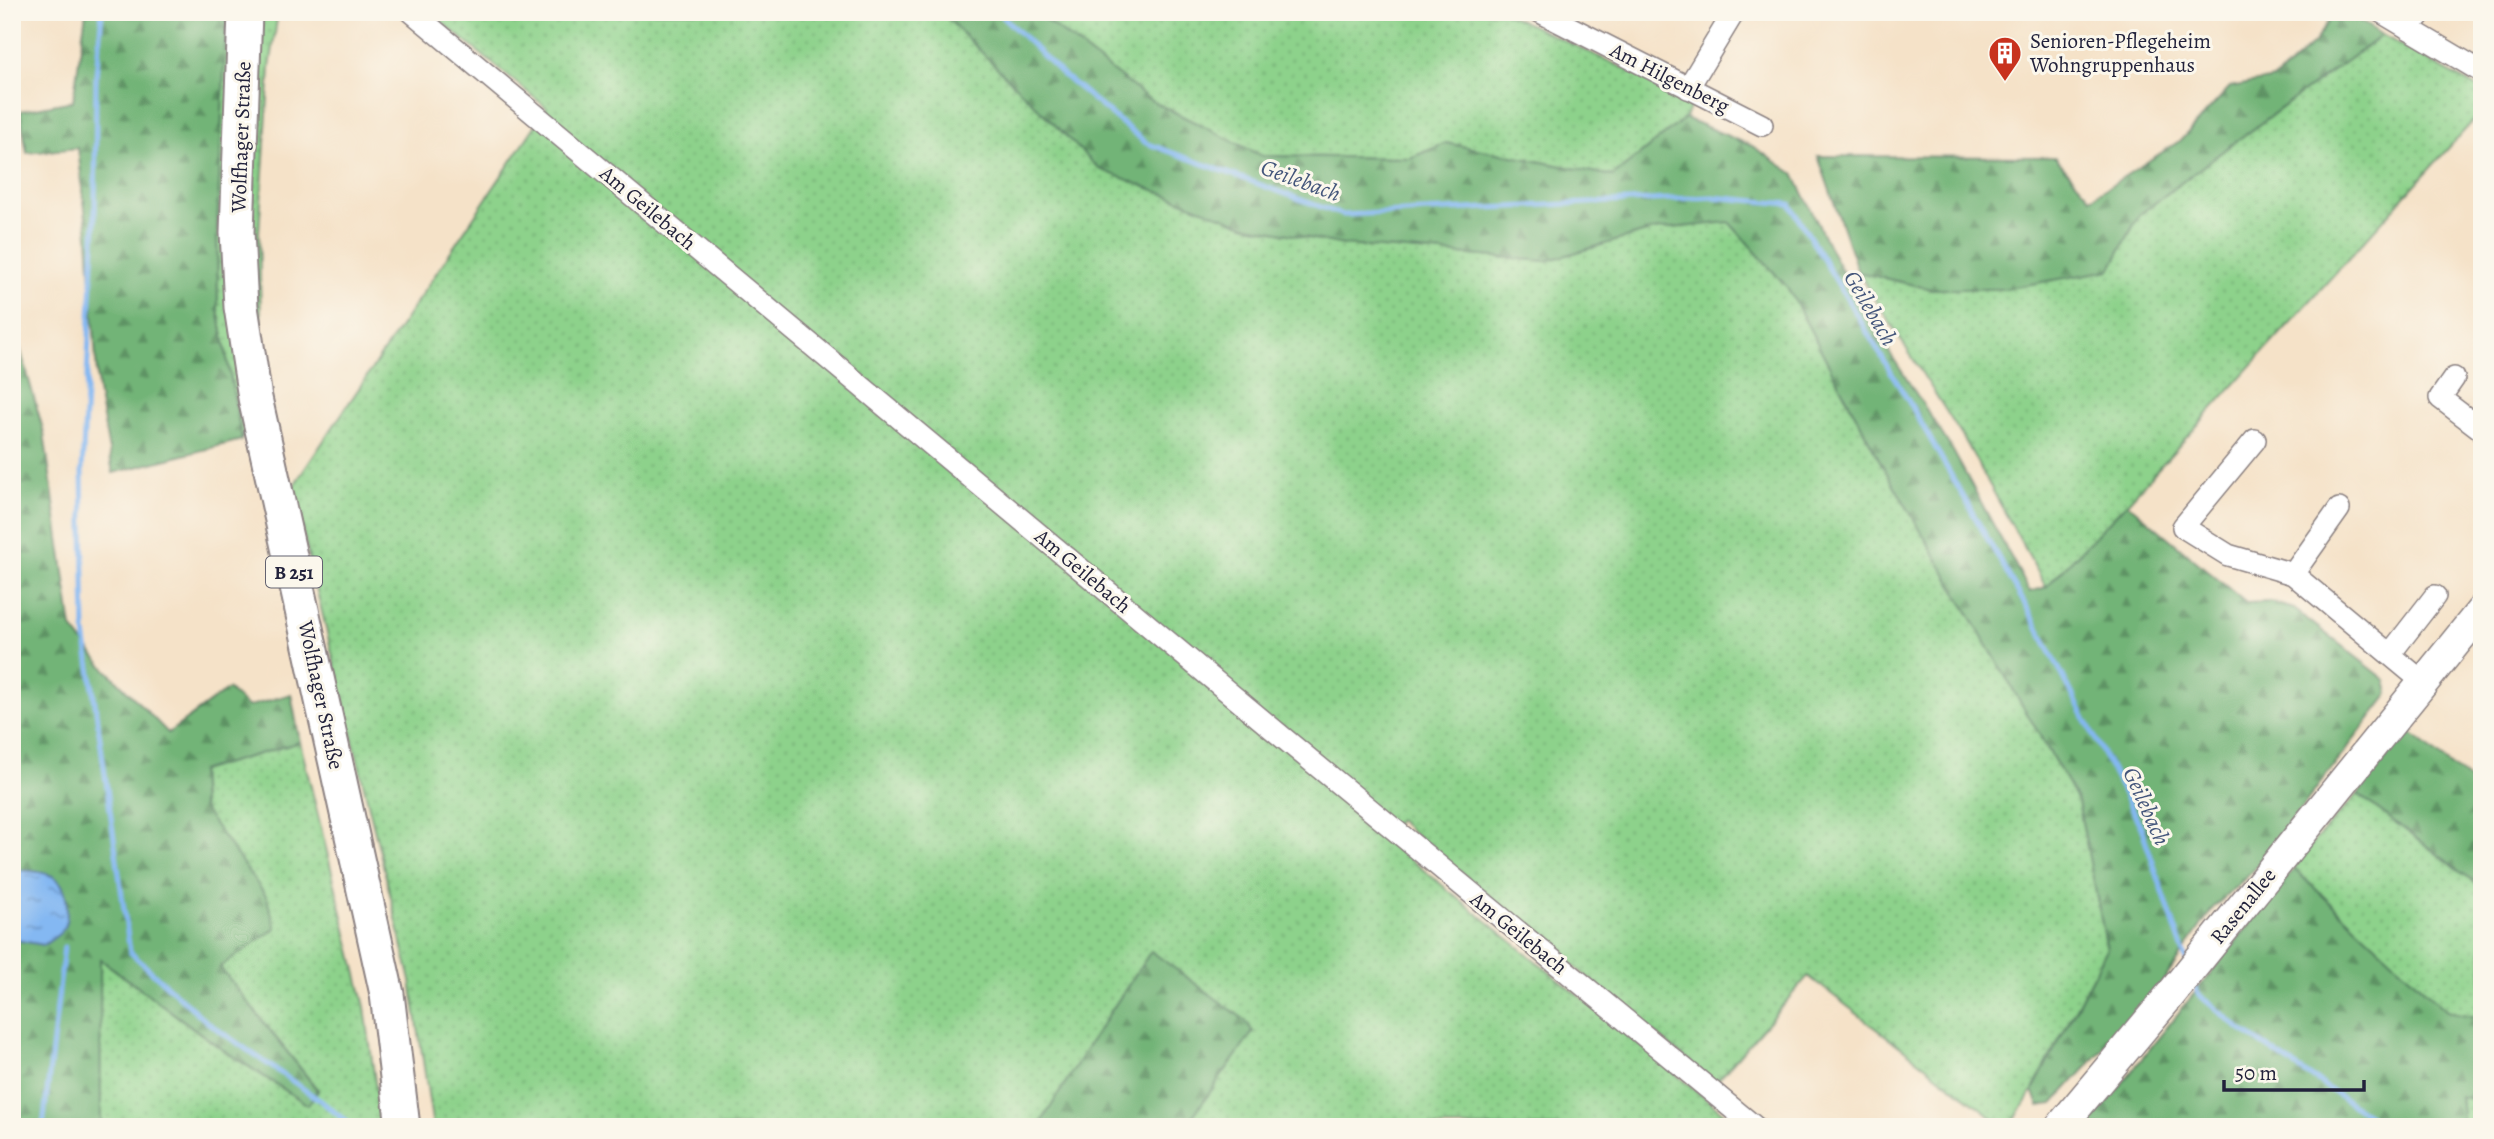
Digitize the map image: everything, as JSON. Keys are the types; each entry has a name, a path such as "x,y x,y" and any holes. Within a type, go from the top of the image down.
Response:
{"main road":[{"name":"Wolfhager Straße","path":"245,12 237,232 241,307 255,398 387,994 403,1127"},
{"name":"Rasenallee","path":"2060,1127 2482,610"}],"street":[{"name":"Am Geilebach","path":"412,12 1291,745 1755,1127"},
{"name":"Am Hilgenberg","path":"1540,12 1762,125"},
{"path":"1688,88 1734,12"},
{"path":"2381,12 2415,20 2482,72"},
{"path":"2454,378 2440,398 2482,430"},
{"path":"2255,440 2183,527 2228,555 2293,574 2423,682"},
{"path":"2293,574 2339,509"},
{"path":"2390,654 2435,596"}],"green space":[{"path":"86,12 225,12 226,21 217,230 218,309 242,440 113,473 98,391 88,236 78,148 27,153 20,111 73,101"},
{"path":"225,12 233,12 247,428 242,440 218,309 217,230"},
{"path":"256,12 278,12 270,68 259,232 261,325 258,326 248,231"},
{"path":"446,12 941,12 1244,225 1344,245 1546,261 1653,230 1729,222 1788,288 1879,459 2078,801 2107,949 2033,1090 2010,1127 2005,1127 1808,976 1715,1083 1398,820 1384,838 1741,1127 1185,1127 1253,1032 1151,952 1091,1041 1042,1122 1048,1127 433,1127 411,981 292,488 547,108 439,20"},
{"path":"941,12 1035,12 1150,100 1262,156 1410,158 1446,143 1613,176 1685,118 1752,146 1794,174 1830,249 1870,322 1953,451 2030,592 2046,587 2127,503 2246,603 2271,602 2294,609 2386,680 2389,694 2252,872 2213,908 2161,985 2053,1104 2039,1106 2033,1090 2107,949 2078,801 1879,459 1788,288 1729,222 1653,230 1546,261 1344,245 1244,225 1099,169"},
{"path":"1035,12 1503,12 1692,100 1685,118 1613,176 1446,143 1410,158 1262,156 1150,100"},
{"path":"2334,12 2346,12 2382,35 2139,215 2110,270 2003,289 1931,289 1858,272 1818,156 2055,157 2091,198 2181,140 2230,87 2274,79 2314,43"},
{"path":"2382,35 2482,90 2482,111 2127,503 2046,587 1967,444 1858,272 1931,289 2110,270 2139,215"},
{"path":"12,320 44,433 72,628 100,663 168,733 228,689 247,707 291,694 300,742 200,771 202,807 266,896 276,928 220,967 318,1091 308,1105 222,1049 100,959 101,1127 12,1127"},
{"path":"2407,730 2482,791 2482,888 2358,794"},
{"path":"300,742 365,1007 381,1127 101,1127 99,958 221,1049 308,1105 318,1090 219,967 200,771"},
{"path":"2358,794 2482,888 2482,1018 2447,1012 2294,869 2318,837"},
{"path":"2294,869 2447,1011 2482,1018 2482,1102 2460,1096 2463,1127 2087,1127"},
{"path":"1151,951 1245,1020 1253,1032 1185,1127 1048,1127 1041,1123 1091,1041"},
{"path":"2460,1096 2482,1102 2482,1127 2463,1127"}],"water":[{"path":"18,870 47,874 54,877 64,888 67,909 64,926 60,933 44,945 15,940 12,937 12,877"}],"waterway":[{"path":"102,12 96,75 95,222 82,470 85,632 130,952 207,1022 321,1101 353,1127"},
{"name":"Geilebach","path":"998,12 1063,75 1146,143 1343,215 1713,197 1790,204 1912,407 2034,620 2141,827 2186,960"},
{"path":"43,1127 64,947"},
{"name":"Geilebach","path":"2194,983 2198,994 2240,1029 2378,1122 2380,1127"}],"place":[{"name":"Senioren-Pflegeheim Wohngruppenhaus","path":"2005,83"}]}
